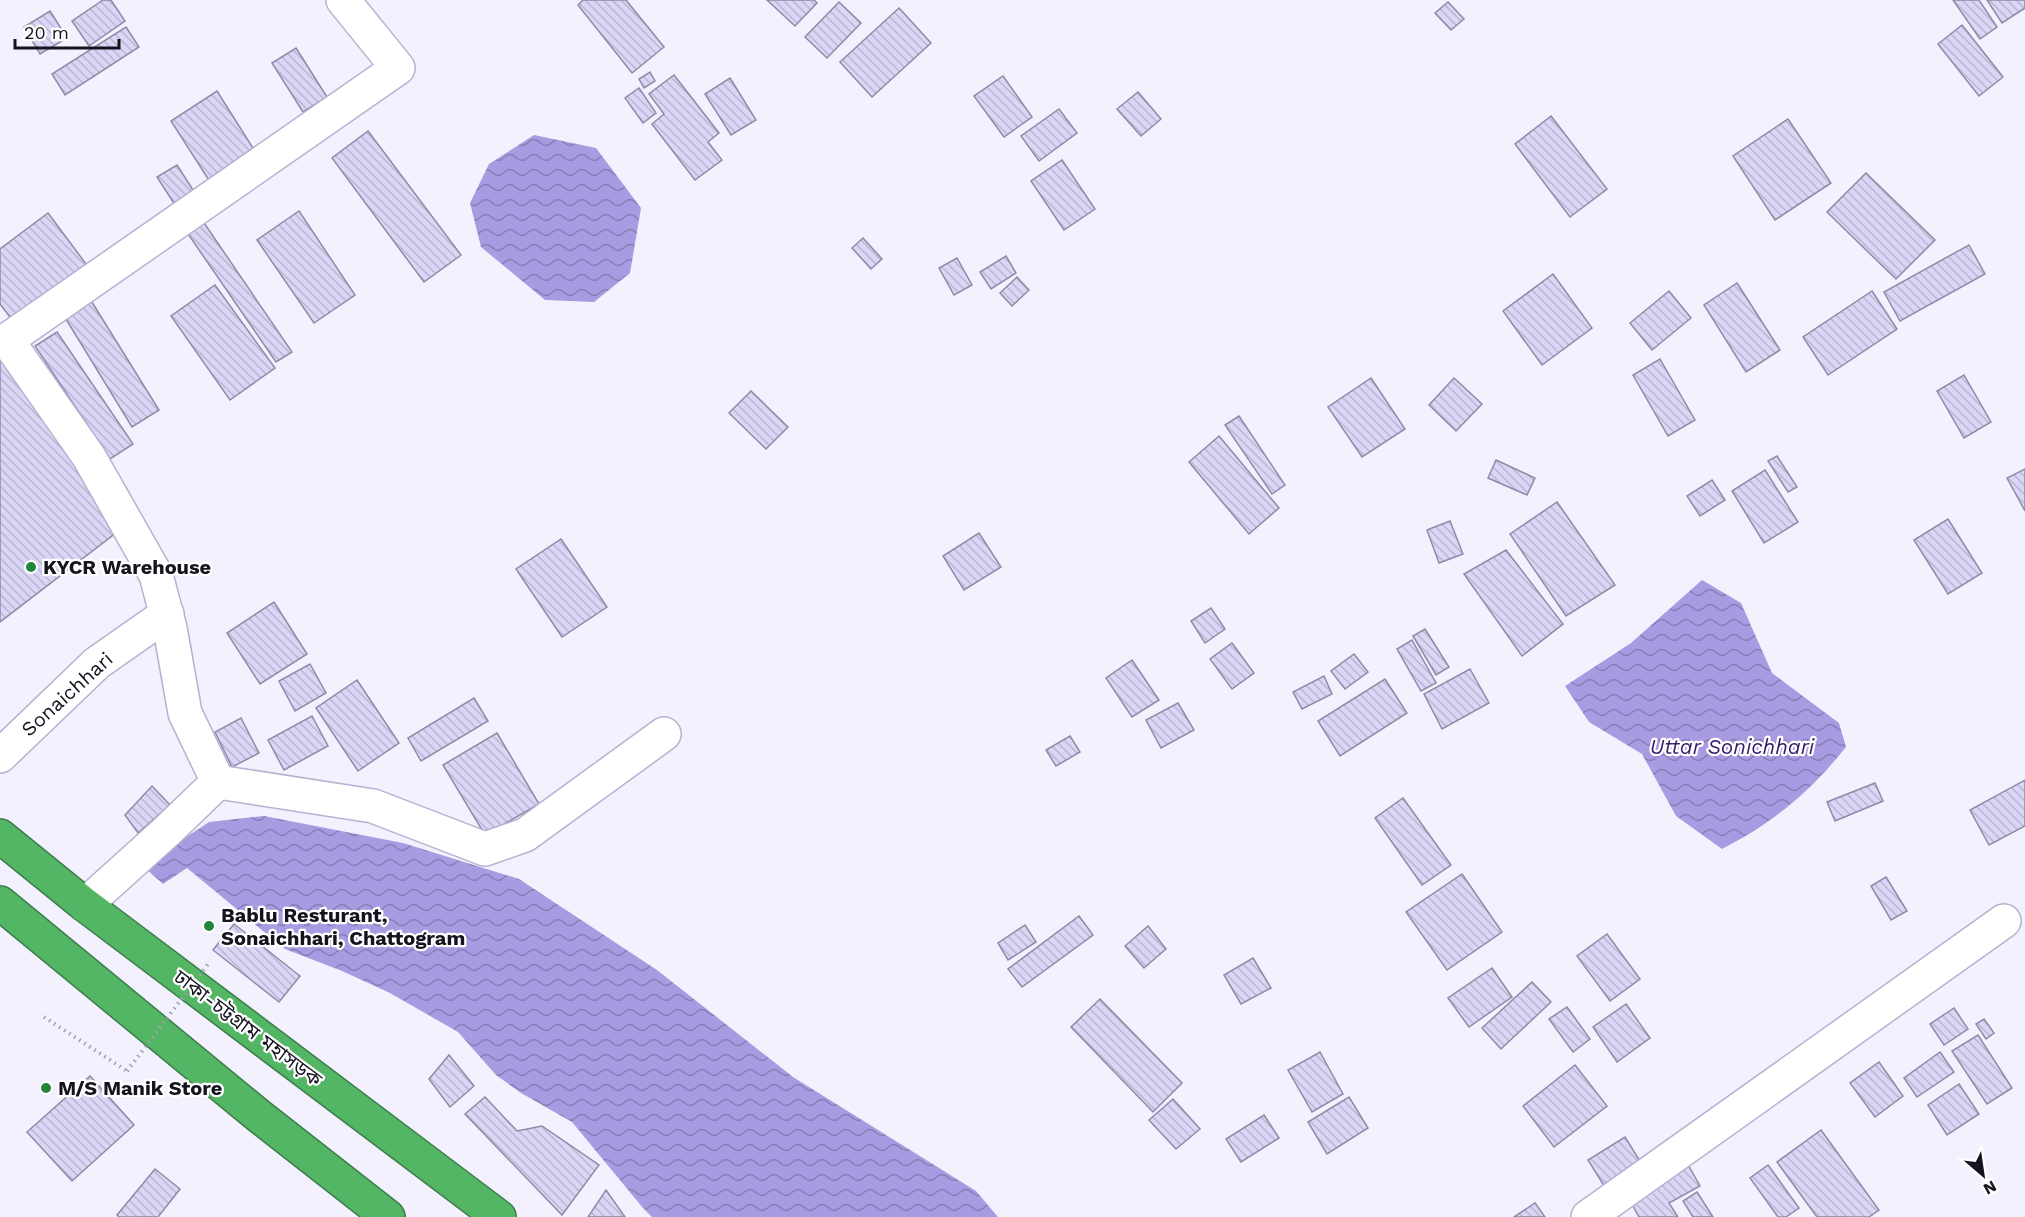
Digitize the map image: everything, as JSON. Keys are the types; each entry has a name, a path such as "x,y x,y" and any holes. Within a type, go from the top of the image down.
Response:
{"highway":[{"name":"ঢাকা-চট্টগ্রাম মহাসড়ক","path":"0,836 85,905 499,1217"},
{"path":"0,903 259,1116 388,1217"}],"street":[{"path":"218,782 185,713 167,614 156,575 89,458 7,340 398,68 343,0"},
{"name":"Sonaichhari","path":"0,756 97,663 167,614"},
{"path":"218,782 374,806 485,849 525,835 664,734"},
{"path":"85,905 218,782"},
{"path":"1588,1217 2004,921"}],"path":[{"path":"44,1017 127,1071 208,964"}],"water":[{"path":"534,135 596,148 641,208 630,273 594,302 545,300 481,247 470,203 489,164"},
{"name":"Uttar Sonichhari","path":"1702,580 1741,603 1772,673 1839,723 1846,747 1819,778 1790,805 1758,828 1722,849 1676,816 1642,754 1589,722 1565,686 1631,643"},
{"path":"264,816 403,843 519,879 657,970 793,1077 976,1191 998,1217 652,1217 572,1122 521,1093 496,1075 458,1032 390,993 285,949 187,868 163,884 143,866 209,822"}],"building":[{"path":"103,0 111,0 125,21 89,46 72,21"},
{"path":"583,0 626,0 664,47 632,73 578,5"},
{"path":"767,0 814,0 817,3 795,26"},
{"path":"1953,0 1979,0 1997,27 1980,39"},
{"path":"1987,0 2025,0 2025,8 2002,23"},
{"path":"839,2 861,23 827,58 805,37"},
{"path":"1448,2 1464,19 1451,30 1435,13"},
{"path":"899,8 931,43 872,97 840,62"},
{"path":"50,11 67,38 40,54 24,27"},
{"path":"1962,25 2003,77 1979,96 1938,44"},
{"path":"126,27 139,47 65,95 52,74"},
{"path":"296,48 327,97 303,112 272,63"},
{"path":"650,72 655,81 644,88 639,79"},
{"path":"674,75 719,133 708,142 722,160 695,180 652,124 664,114 649,94"},
{"path":"1003,76 1032,117 1004,137 974,96"},
{"path":"730,78 756,120 731,135 705,94"},
{"path":"639,88 656,113 643,123 625,98"},
{"path":"217,91 258,156 212,185 171,121"},
{"path":"1138,92 1161,119 1141,136 1117,109"},
{"path":"1059,109 1077,133 1039,161 1021,136"},
{"path":"1551,116 1607,189 1570,217 1515,144"},
{"path":"1788,119 1831,183 1775,220 1733,156"},
{"path":"368,131 461,255 424,282 332,158"},
{"path":"1062,160 1095,209 1064,230 1031,181"},
{"path":"177,165 195,193 175,205 157,177"},
{"path":"1866,173 1935,240 1896,279 1827,212"},
{"path":"299,211 355,295 314,323 257,240"},
{"path":"48,213 89,268 16,325 0,304 0,249"},
{"path":"200,217 292,352 276,362 184,228"},
{"path":"863,238 882,259 871,269 852,248"},
{"path":"1969,245 1985,274 1900,321 1884,292"},
{"path":"1006,256 1016,273 991,289 980,272"},
{"path":"957,258 972,285 954,295 939,268"},
{"path":"1553,274 1592,328 1542,365 1503,311"},
{"path":"1017,277 1029,290 1012,306 1000,293"},
{"path":"1737,283 1780,350 1746,372 1704,305"},
{"path":"215,285 275,368 230,400 171,316"},
{"path":"1669,291 1691,318 1652,350 1630,323"},
{"path":"1872,291 1897,329 1828,375 1803,337"},
{"path":"90,299 159,410 132,427 64,316"},
{"path":"57,332 133,444 110,459 35,346"},
{"path":"0,348 121,529 0,622"},
{"path":"1660,359 1695,420 1668,436 1633,375"},
{"path":"1964,375 1991,422 1964,438 1937,391"},
{"path":"1371,378 1405,429 1362,457 1328,407"},
{"path":"1454,378 1482,404 1456,431 1429,405"},
{"path":"751,391 788,427 766,449 729,413"},
{"path":"1239,416 1285,485 1272,494 1225,425"},
{"path":"1219,436 1279,508 1249,534 1189,462"},
{"path":"1777,456 1797,487 1788,492 1768,461"},
{"path":"1496,460 1535,478 1527,495 1488,478"},
{"path":"2025,469 2025,511 2007,478"},
{"path":"1765,470 1798,522 1764,543 1732,491"},
{"path":"1712,480 1725,500 1700,516 1687,496"},
{"path":"1557,502 1615,585 1566,616 1510,534"},
{"path":"1948,519 1982,573 1948,594 1914,540"},
{"path":"1450,521 1463,554 1439,563 1427,530"},
{"path":"979,533 1001,567 964,590 943,556"},
{"path":"561,539 607,607 562,637 516,569"},
{"path":"1506,550 1563,624 1522,656 1464,574"},
{"path":"274,602 307,654 260,684 227,633"},
{"path":"1211,608 1225,629 1205,643 1191,621"},
{"path":"1425,629 1449,667 1436,675 1413,636"},
{"path":"1412,640 1436,683 1421,691 1397,649"},
{"path":"1232,643 1254,673 1232,689 1210,659"},
{"path":"1354,654 1368,672 1345,689 1331,671"},
{"path":"1132,660 1159,700 1132,717 1106,678"},
{"path":"310,664 326,693 295,711 279,681"},
{"path":"1470,669 1489,703 1442,729 1424,694"},
{"path":"1324,676 1332,694 1302,709 1293,692"},
{"path":"1385,679 1407,713 1340,756 1318,721"},
{"path":"357,680 399,743 358,771 316,708"},
{"path":"474,698 488,721 421,761 408,738"},
{"path":"1178,703 1194,730 1161,748 1146,720"},
{"path":"312,716 328,746 284,770 268,740"},
{"path":"241,718 259,753 232,767 215,732"},
{"path":"497,733 539,804 485,835 443,765"},
{"path":"1070,736 1080,752 1056,766 1046,750"},
{"path":"2025,780 2025,826 1989,845 1970,810"},
{"path":"1875,783 1883,801 1835,821 1827,802"},
{"path":"152,786 170,805 138,833 125,815"},
{"path":"1403,798 1451,865 1422,885 1375,818"},
{"path":"1462,874 1502,932 1447,970 1406,912"},
{"path":"1886,877 1907,911 1891,920 1871,886"},
{"path":"1079,916 1093,935 1022,987 1008,969"},
{"path":"234,924 300,976 279,1002 213,950"},
{"path":"1025,925 1036,942 1008,960 998,943"},
{"path":"1148,926 1166,949 1144,968 1125,946"},
{"path":"1607,934 1640,979 1610,1001 1577,956"},
{"path":"1253,958 1271,988 1241,1004 1224,975"},
{"path":"1492,968 1512,997 1469,1027 1448,998"},
{"path":"1532,982 1551,1002 1501,1049 1482,1028"},
{"path":"1100,999 1182,1083 1153,1112 1071,1027"},
{"path":"1626,1004 1650,1038 1617,1062 1593,1027"},
{"path":"1567,1007 1590,1039 1573,1052 1549,1019"},
{"path":"1954,1008 1968,1029 1944,1045 1930,1024"},
{"path":"1984,1019 1994,1033 1986,1039 1976,1024"},
{"path":"1978,1035 2012,1088 1987,1104 1952,1051"},
{"path":"1320,1052 1343,1094 1312,1112 1288,1070"},
{"path":"1940,1052 1954,1072 1917,1097 1904,1078"},
{"path":"449,1055 474,1086 450,1107 429,1079"},
{"path":"1879,1062 1903,1096 1875,1117 1850,1083"},
{"path":"1575,1065 1607,1106 1554,1147 1523,1106"},
{"path":"90,1076 134,1125 72,1181 27,1132"},
{"path":"1959,1084 1979,1114 1947,1135 1928,1105"},
{"path":"485,1097 517,1131 542,1126 599,1165 562,1215 465,1114"},
{"path":"1349,1097 1368,1128 1327,1154 1308,1122"},
{"path":"1173,1099 1200,1129 1176,1149 1149,1120"},
{"path":"1264,1115 1279,1138 1241,1162 1226,1139"},
{"path":"1821,1130 1879,1210 1869,1217 1817,1217 1777,1162"},
{"path":"1625,1137 1643,1166 1606,1189 1588,1160"},
{"path":"1686,1161 1700,1186 1669,1203 1678,1217 1639,1217 1627,1195"},
{"path":"1768,1165 1799,1208 1786,1217 1778,1217 1750,1178"},
{"path":"155,1169 180,1189 158,1217 119,1217 117,1215"},
{"path":"606,1190 625,1217 588,1217"},
{"path":"1697,1192 1713,1217 1693,1217 1683,1201"},
{"path":"1535,1203 1545,1217 1514,1217"}],"place":[{"name":"KYCR Warehouse","path":"31,567"},
{"name":"Bablu Resturant, Sonaichhari, Chattogram","path":"209,926"},
{"name":"M/S Manik Store","path":"46,1088"}]}
